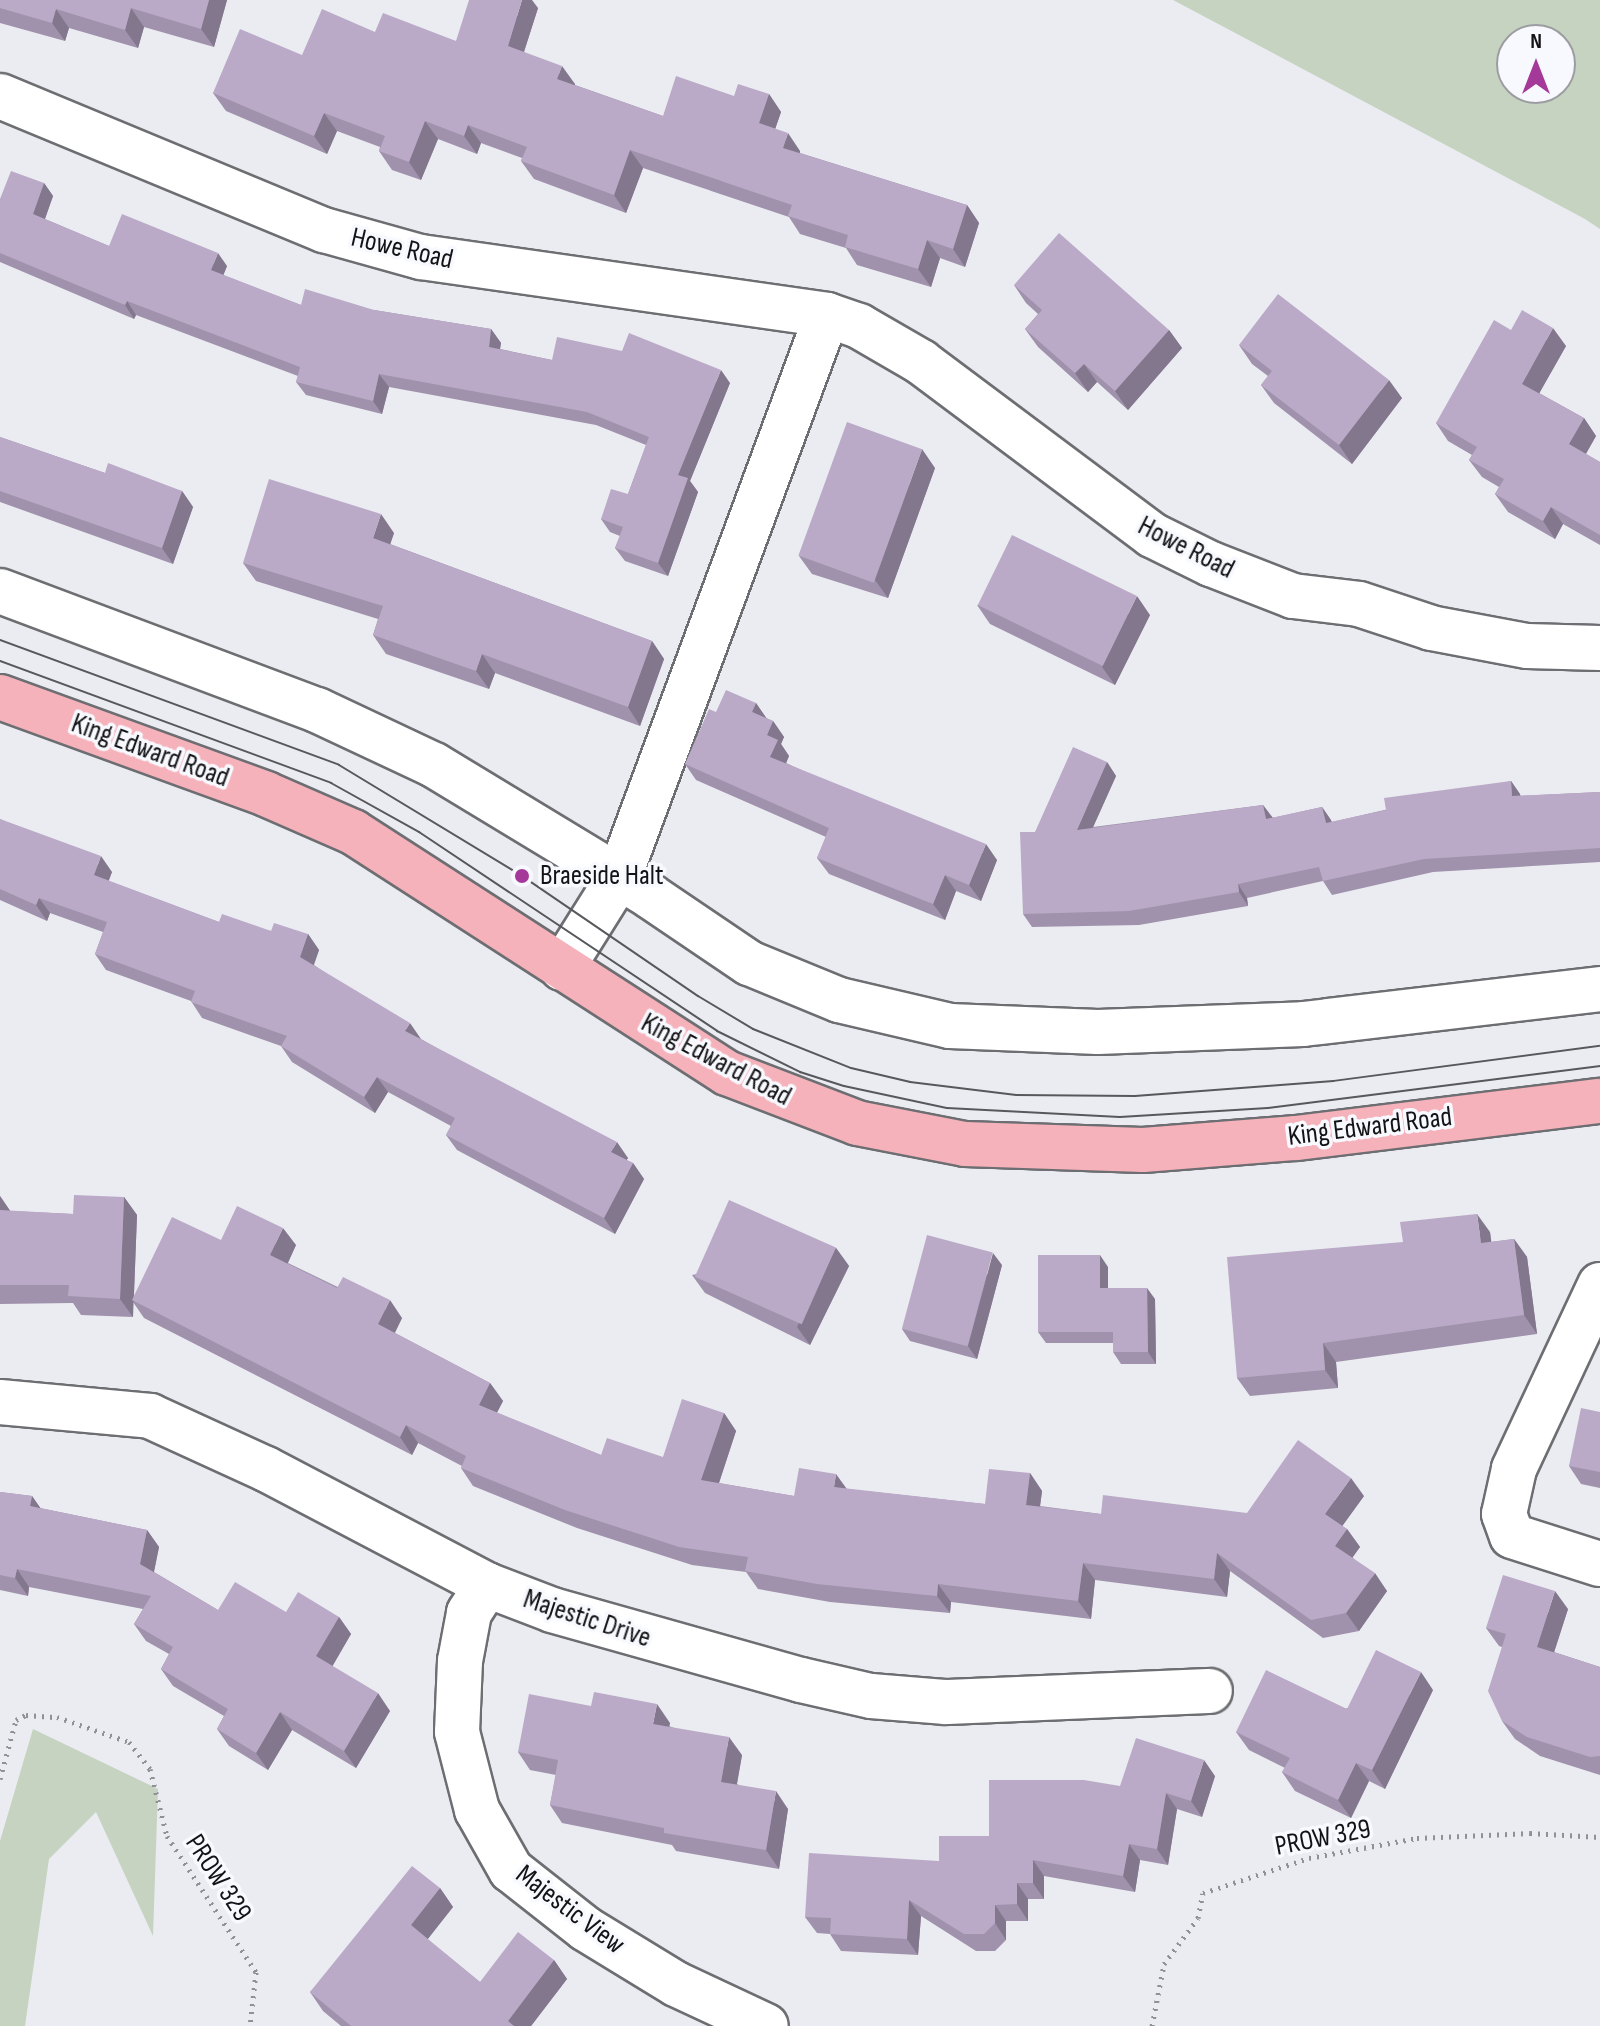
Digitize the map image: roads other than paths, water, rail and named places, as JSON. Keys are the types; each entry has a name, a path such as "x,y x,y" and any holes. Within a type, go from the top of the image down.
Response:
{"main road":[{"name":"King Edward Road","path":"0,697 302,808 388,853 627,1012 768,1093 857,1123 965,1144 1078,1151 1211,1146 1600,1101"}],"street":[{"name":"Howe Road","path":"0,96 324,230 421,257 827,315 859,326 921,362 1152,535 1211,564 1293,596 1359,604 1431,628 1527,646 1600,648"},
{"path":"562,968 619,877 827,315"},
{"path":"0,591 317,710 434,765 619,877 749,963 839,1000 950,1026 1098,1032 1303,1024 1600,989"},
{"path":"1600,1285 1514,1469 1504,1514 1512,1536 1600,1564"},
{"name":"Majestic Drive","path":"0,1402 150,1416 266,1469 487,1585 658,1641 871,1696 946,1702 1210,1691"},
{"name":"Majestic View","path":"487,1585 469,1613 460,1661 457,1732 477,1810 511,1870 586,1929 676,1984 766,2026"}],"tram line":[{"path":"0,640 339,765 522,876 698,996 753,1029 851,1068 910,1082 1016,1095 1135,1096 1333,1081 1600,1046"},
{"path":"0,661 331,783 419,832 717,1031 800,1072 844,1086 947,1108 1120,1117 1268,1108 1600,1066"}],"place":[{"name":"Braeside Halt","path":"522,876"}]}
